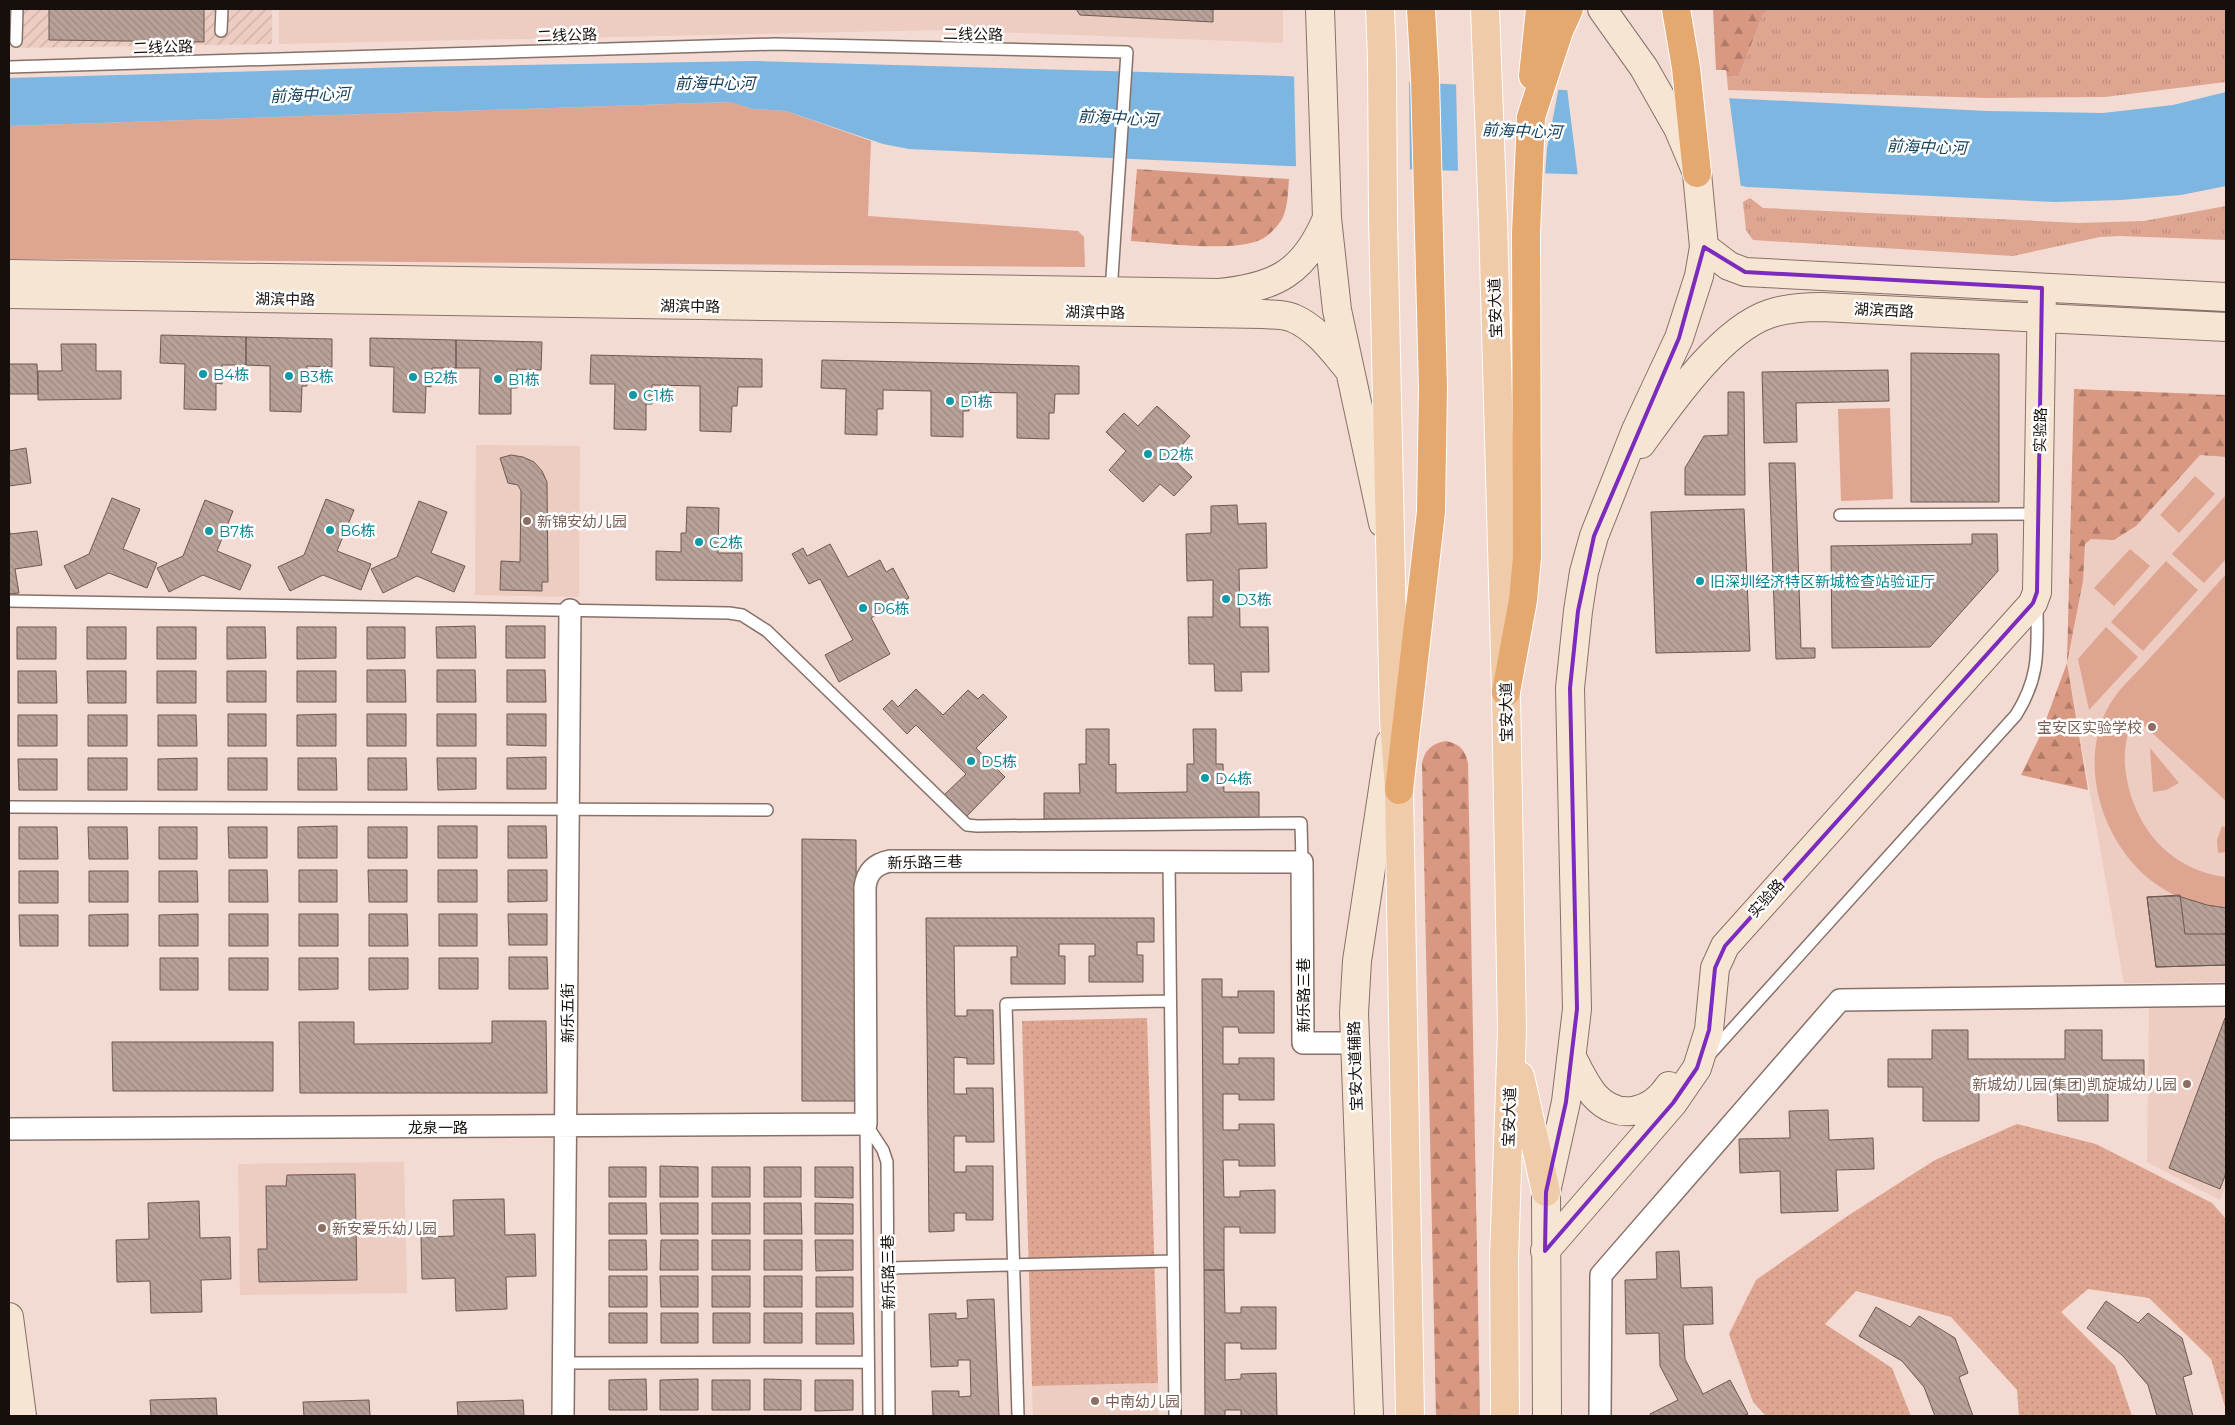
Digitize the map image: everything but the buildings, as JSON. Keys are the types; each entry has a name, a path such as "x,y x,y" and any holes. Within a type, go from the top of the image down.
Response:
{"highway":[{"path":"1399,790 1432,512 1433,388 1425,78 1421,9"},
{"path":"1506,692 1523,600 1527,557 1526,233 1530,117 1534,55 1540,9"},
{"path":"1530,117 1559,31 1569,9"},
{"path":"1676,9 1686,68 1697,173"}],"main road":[{"path":"1320,9 1327,217 1337,310 1391,559"},
{"path":"1322,51 1329,9"},
{"path":"1380,9 1382,59 1382,218 1394,719 1399,790 1410,1416"},
{"name":"宝安大道","path":"1485,9 1506,692 1512,1031 1504,1257 1505,1416"},
{"path":"1547,1416 1546,1192 1566,1102 1573,1058 1577,982 1570,688 1578,611 1584,572 1594,536 1640,421 1682,330 1699,276 1704,240 1697,173 1665,102 1644,68 1602,9"},
{"name":"湖滨中路","path":"9,294 1174,303 1243,291 1274,281 1295,268 1306,255 1316,242 1327,217"},
{"name":"湖滨西路","path":"1704,240 1729,266 1745,272 2226,297"},
{"name":"湖滨中路","path":"9,274 1111,292 1174,303 1292,318 1318,335 1350,372"},
{"path":"1869,309 1861,305 1857,293 1862,283 1873,280"},
{"name":"实验路","path":"1545,1251 1673,1103 1697,1068 1709,1030 1715,968 1725,946 1735,932 2033,603 2037,583 2042,288"},
{"name":"湖滨西路","path":"1617,478 1648,434 1702,366 1724,342 1742,328 1768,314 1801,308 1869,309 2226,327"},
{"name":"实验路","path":"1573,1058 1594,1095 1611,1108 1631,1112 1641,1110 1659,1098 1676,1074 1688,1050 1698,964 1701,952 1715,928 2037,583"},
{"name":"宝安大道辅路","path":"1369,1416 1354,1013 1357,961 1394,719"},
{"path":"1512,1031 1546,1192"},
{"path":"9,1317 12,1360 22,1416"}],"street":[{"name":"新乐五街","path":"563,1416 570,610"},
{"name":"新乐路三巷","path":"866,1124 865,887 870,872 875,866 890,861 1302,862 1303,1043 1354,1043"},
{"path":"1600,1416 1601,1275 1840,1000 2226,995"},
{"name":"龙泉一路","path":"9,1129 866,1124"}],"lane":[{"path":"16,9 16,41"},
{"path":"222,9 222,31"},
{"name":"二线公路","path":"9,67 775,44 1126,57 1111,292"},
{"path":"1840,515 2038,514"},
{"path":"1697,1068 2016,715 2026,699 2036,670 2037,583"},
{"path":"9,601 729,613 742,615 753,621 967,825 1302,824 1302,862"},
{"path":"9,807 766,810"},
{"path":"1169,862 1175,1416"},
{"path":"1018,1416 1006,1004 1170,1000"},
{"path":"866,1124 869,1416"},
{"name":"新乐路三巷","path":"866,1124 886,1159 889,1416"},
{"path":"888,1268 1173,1261"},
{"path":"564,1363 868,1362"}],"highlighted area":[{"path":"1704,247 1745,272 2042,288 2037,592 2033,603 1725,946 1715,968 1709,1030 1697,1068 1673,1103 1545,1251 1546,1192 1566,1102 1577,1009 1570,688 1578,611 1594,536 1679,338"}],"shaded area":[{"path":"9,9 272,9 272,44 9,48"},
{"path":"279,9 1283,9 1283,43 942,30 279,44"},
{"name":"新锦安幼儿园","path":"476,445 580,446 579,597 475,595"},
{"name":"宝安区实验学校","path":"2200,455 2226,457 2226,982 2124,983 2067,663 2083,581 2085,544 2090,539 2114,539"},
{"name":"新城幼儿园(集团)凯旋城幼儿园","path":"2226,1006 2226,1185 2220,1200 2147,1162 2149,1007"},
{"name":"新安爱乐幼儿园","path":"404,1162 407,1293 240,1295 238,1164"},
{"name":"中南幼儿园","path":"1158,1383 1159,1416 1033,1416 1032,1386"}],"green space":[{"path":"1713,9 1769,9 1763,14 1739,76 1727,77 1726,70 1716,70"},
{"path":"1769,9 2226,9 2226,82 2105,97 1988,98 1728,90 1727,77 1739,76 1763,14"},
{"path":"731,102 753,109 786,111 871,141 868,216 1078,231 1084,237 1085,267 9,259 9,126"},
{"path":"1137,169 1289,179 1285,212 1279,223 1262,239 1235,246 1198,246 1131,241"},
{"path":"1750,198 1763,208 2079,223 2144,221 2226,206 2226,240 2100,237 2013,256 1753,240 1746,230 1743,202"},
{"path":"2074,389 2226,395 2226,457 2200,455 2136,526 2114,540 2091,539 2085,544 2083,581 2067,663"},
{"path":"1890,408 1893,499 1841,501 1838,409"},
{"path":"2195,476 2215,494 2179,533 2160,515"},
{"path":"2226,495 2226,559 2204,583 2172,554"},
{"path":"2130,549 2150,566 2114,606 2094,588"},
{"path":"2166,561 2198,590 2143,651 2111,622"},
{"path":"2226,574 2226,801 2136,718 2128,734 2125,747 2125,765 2128,786 2135,806 2155,840 2169,854 2186,865 2205,873 2226,877 2226,908 2194,902 2172,894 2144,874 2126,855 2112,832 2102,807 2096,780 2095,754 2100,728 2110,704 2122,687"},
{"path":"2106,627 2138,657 2089,710 2078,659"},
{"path":"2067,663 2088,790 2021,775 2040,736"},
{"path":"1446,741 1461,748 1468,763 1480,1416 1436,1416 1422,763 1425,754 1430,748 1437,743"},
{"path":"2150,748 2179,783 2166,790 2153,792"},
{"path":"2222,826 2226,828 2226,852 2218,853 2217,840"},
{"path":"1147,1018 1158,1383 1032,1386 1022,1021"},
{"path":"2017,1124 2096,1144 2212,1203 2226,1219 2226,1410 2211,1359 2149,1298 2088,1289 2061,1312 2115,1366 2132,1416 2019,1416 2017,1390 1951,1317 1856,1291 1825,1324 1892,1368 1911,1416 1766,1416 1753,1402 1729,1334 1756,1280 1846,1217 1935,1160"}],"water":[{"name":"前海中心河","path":"753,61 1286,76 1987,111 2103,113 2173,105 2226,92 2226,186 2181,195 2121,200 2055,202 1747,187 1708,178 1288,166 909,149 883,144 786,111 753,109 730,102 9,126 9,78 406,67"}],"pier":[{"path":"1294,74 1409,79 1410,172 1296,168"},
{"path":"1456,82 1559,87 1547,148 1545,176 1458,173"},
{"path":"1567,88 1729,96 1741,188 1708,180 1578,177"}],"place":[{"name":"B4栋","path":"203,374"},
{"name":"B3栋","path":"289,376"},
{"name":"B2栋","path":"413,377"},
{"name":"B1栋","path":"498,379"},
{"name":"C1栋","path":"633,395"},
{"name":"D1栋","path":"950,401"},
{"name":"D2栋","path":"1148,454"},
{"name":"新锦安幼儿园","path":"527,521"},
{"name":"B6栋","path":"330,530"},
{"name":"B7栋","path":"209,531"},
{"name":"C2栋","path":"699,542"},
{"name":"旧深圳经济特区新城检查站验证厅","path":"1700,581"},
{"name":"D3栋","path":"1226,599"},
{"name":"D6栋","path":"863,608"},
{"name":"宝安区实验学校","path":"2152,727"},
{"name":"D5栋","path":"971,761"},
{"name":"D4栋","path":"1205,778"},
{"name":"新城幼儿园(集团)凯旋城幼儿园","path":"2187,1084"},
{"name":"新安爱乐幼儿园","path":"322,1228"},
{"name":"中南幼儿园","path":"1095,1401"}]}
